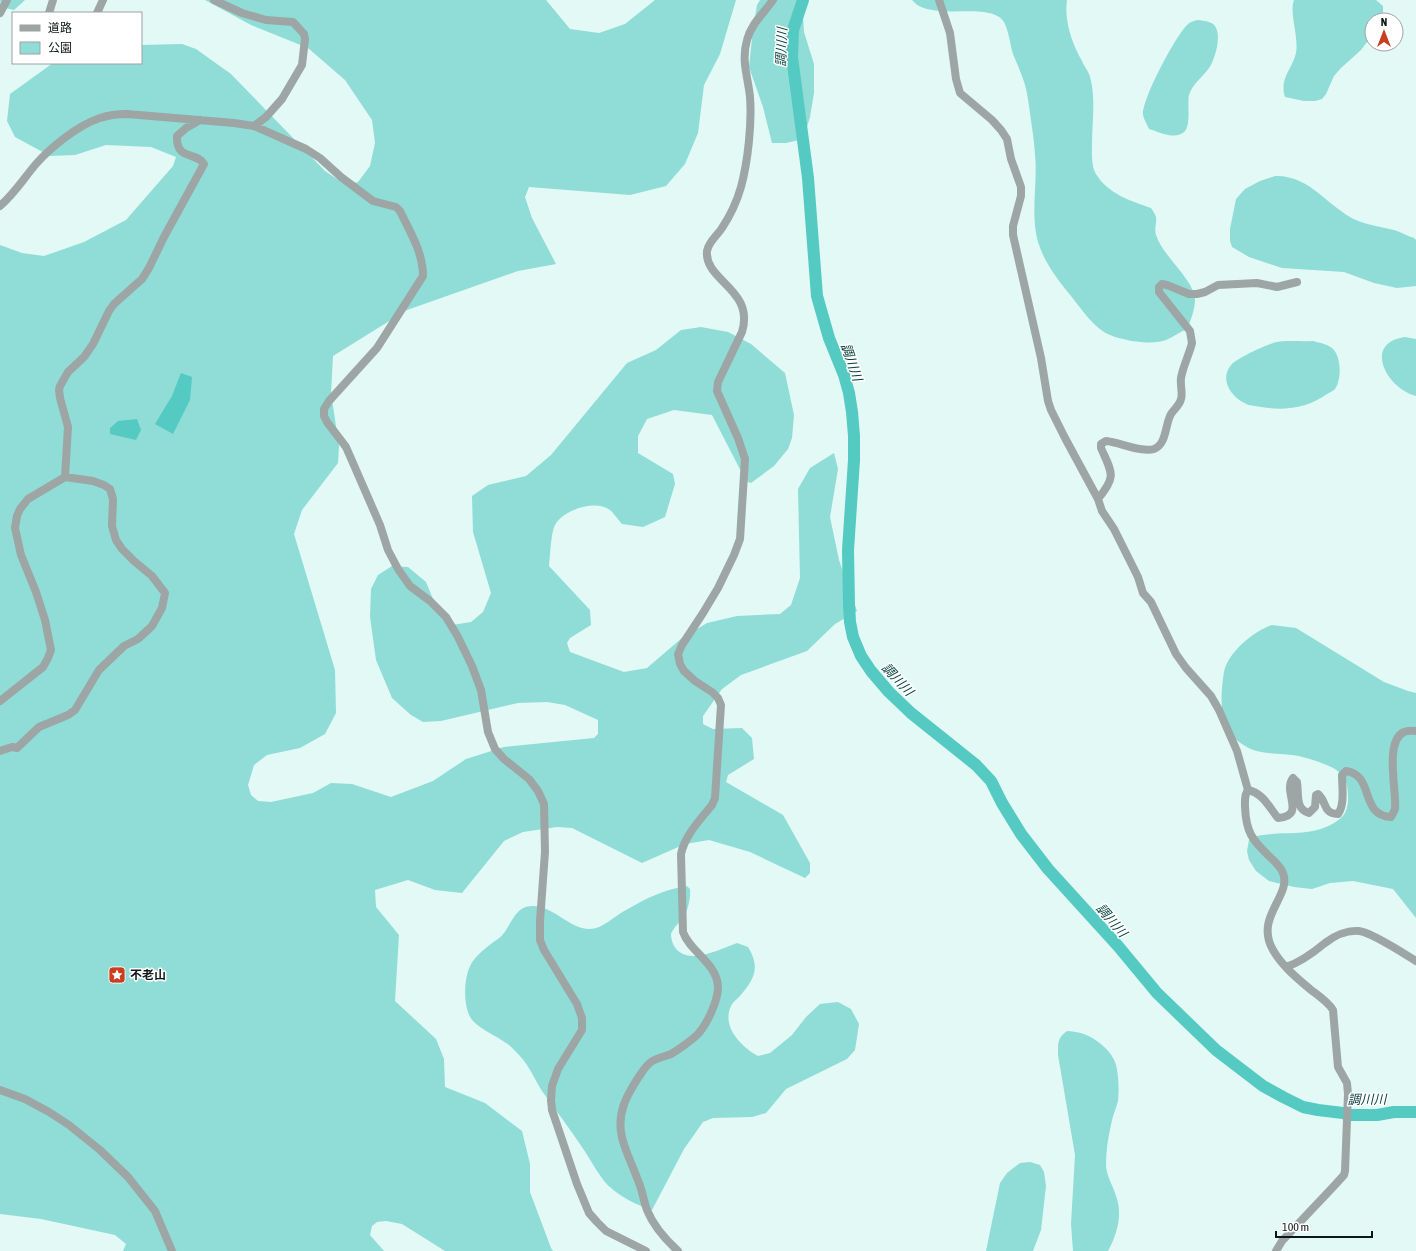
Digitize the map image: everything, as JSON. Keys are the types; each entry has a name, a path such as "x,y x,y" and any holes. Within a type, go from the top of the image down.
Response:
{"street":[{"path":"0,14 7,0"},
{"path":"49,12 53,0"},
{"path":"97,12 103,0"},
{"path":"214,0 242,14 266,20 293,22 304,34 305,39 302,65 282,99 266,117 254,126"},
{"path":"678,1251 670,1244 655,1224 648,1210 638,1178 629,1159 621,1132 621,1113 628,1094 645,1068 652,1061 672,1053 697,1035 705,1024 717,997 718,986 715,976 706,961 686,938 683,932 681,854 682,846 686,839 712,805 715,798 721,705 718,698 712,692 695,681 684,671 680,664 678,654 682,645 718,588 740,539 745,459 738,438 717,391 718,382 742,332 744,314 741,303 727,284 714,272 709,263 707,251 710,242 722,228 741,188 746,159 750,97 743,57 747,39 755,23 773,0"},
{"path":"939,0 950,33 956,79 960,93 992,120 1007,139 1011,159 1021,187 1022,196 1013,226 1013,235 1041,358 1048,401 1051,410 1098,499 1102,511 1114,529 1138,577 1143,593 1151,602 1176,654 1186,668 1211,696 1219,710 1237,751 1248,790 1245,794 1245,815 1250,834 1255,843 1281,867 1285,880 1284,888 1272,912 1268,926 1268,939 1273,950 1286,967 1329,1004 1333,1010 1338,1067 1346,1083 1348,1104 1345,1171 1344,1175 1282,1241 1276,1251"},
{"path":"0,206 9,198 36,164 51,149 73,132 98,118 127,114 254,126 306,149 320,158 341,177 373,201 396,207 400,211 420,251 423,276 377,348 329,401 324,409 324,416 346,447 380,525 388,550 398,569 410,586 430,601 446,617 458,637 472,666 481,690 488,732 495,749 504,759 530,779 544,804 545,852 540,940 544,950 577,1004 582,1018 582,1030 558,1069 552,1086 552,1110 577,1184 589,1213 606,1231 646,1251"},
{"path":"65,478 68,427 60,398 60,386 68,372 84,357 93,344 114,304 142,279 150,268 164,237 198,178 204,164 202,160 190,156 181,150 177,144 177,136 186,128 200,120"},
{"path":"1098,499 1111,480 1111,472 1101,448 1101,444 1106,441 1145,450 1154,449 1163,439 1170,416 1181,401 1181,379 1192,343 1192,338 1190,331 1159,292 1159,287 1162,284 1168,285 1189,294 1197,294 1205,292 1218,285 1257,283 1277,287 1297,282"},
{"path":"0,701 44,667 51,650 45,620 36,592 20,555 15,528 20,509 28,499 65,478 93,481 104,485 110,489 113,499 112,526 116,540 130,557 152,576 165,593 162,608 152,626 138,640 124,646 99,670 75,710 68,716 39,727 17,748 0,751"},
{"path":"1248,790 1256,792 1270,805 1278,818 1286,817 1291,813 1293,803 1290,786 1293,778 1296,780 1301,810 1309,813 1315,807 1316,795 1318,794 1327,811 1332,814 1338,814 1341,811 1342,805 1342,775 1346,771 1358,775 1377,813 1383,817 1391,817 1395,810 1395,793 1392,779 1393,754 1397,738 1402,732 1416,731"},
{"path":"1286,967 1297,963 1338,935 1354,931 1360,931 1382,940 1416,960"},
{"path":"0,1090 25,1099 49,1112 69,1125 100,1150 128,1177 155,1211 172,1251"}],"green space":[{"path":"0,0 25,0 14,10 1,7"},
{"path":"205,0 546,0 570,29 599,33 625,24 655,0 736,0 720,54 704,85 698,133 685,164 666,186 630,195 529,187 525,197 532,218 556,264 518,271 407,310 333,356 331,393 339,446 338,463 302,510 294,534 335,670 336,713 325,734 300,748 267,755 254,765 248,785 251,795 258,801 271,802 313,793 331,783 352,784 391,797 433,781 466,759 504,747 594,738 598,734 598,720 565,705 547,702 518,703 441,721 423,722 411,715 392,698 376,660 370,617 371,589 378,575 392,566 408,567 426,582 439,614 452,625 471,622 483,612 491,593 473,532 472,496 488,485 526,476 551,455 627,363 656,350 681,330 701,327 728,332 751,344 785,373 794,415 792,438 788,449 774,466 751,483 746,481 712,415 674,410 647,419 638,436 638,453 673,474 675,484 665,517 643,527 622,524 612,511 604,507 588,506 572,511 565,515 555,525 549,566 590,610 591,625 570,638 567,643 570,652 624,672 647,668 682,638 707,623 737,616 780,614 791,605 800,578 798,489 810,468 834,453 838,469 830,517 839,560 857,611 835,624 807,651 741,675 722,689 703,716 703,724 713,729 742,728 752,738 754,759 728,775 726,782 783,815 810,863 810,873 805,878 750,852 709,840 685,844 642,863 572,828 557,827 523,832 504,841 462,893 435,890 408,880 375,890 376,907 399,935 395,1001 436,1039 444,1059 445,1087 485,1103 522,1131 530,1164 530,1192 553,1251 445,1251 402,1224 386,1221 377,1222 372,1226 370,1235 384,1251 123,1251 126,1244 115,1235 41,1219 0,1214 0,245 22,253 44,256 84,242 126,220 173,166 176,157 151,147 106,145 75,155 50,156 15,137 7,121 10,94 52,64 142,64 142,45 182,44 196,49 231,74 325,171 346,185 358,182 370,166 375,143 372,120 345,80 308,48 251,25"},
{"path":"760,0 806,0 803,16 804,32 814,64 814,93 806,130 799,140 786,143 772,143 763,107 749,67 753,29 757,5"},
{"path":"912,0 1067,0 1066,8 1070,32 1092,85 1092,155 1094,171 1101,181 1113,192 1151,208 1154,212 1156,217 1155,233 1165,251 1184,275 1193,291 1195,299 1194,307 1187,329 1169,339 1160,342 1125,340 1110,335 1099,329 1086,315 1061,284 1044,257 1038,242 1034,209 1036,165 1028,101 1024,81 1013,54 1004,22 997,16 986,13 973,11 932,10 921,7"},
{"path":"1294,0 1376,0 1383,6 1383,12 1364,12 1364,46 1334,76 1326,94 1322,99 1315,101 1304,101 1285,97 1285,79 1294,59 1297,46 1293,5"},
{"path":"1198,20 1209,22 1215,26 1218,36 1217,47 1207,71 1198,80 1189,95 1187,128 1181,134 1177,135 1172,136 1162,134 1149,129 1143,115 1144,107 1160,68 1175,42 1189,23"},
{"path":"1275,176 1288,177 1309,186 1337,208 1358,221 1394,230 1414,238 1416,240 1416,286 1397,288 1374,283 1344,272 1282,268 1249,257 1232,247 1230,241 1230,229 1236,199 1245,189 1260,181"},
{"path":"1405,337 1416,339 1416,396 1405,392 1388,376 1382,356 1384,348 1392,341"},
{"path":"1313,341 1324,344 1333,349 1338,357 1340,368 1339,380 1335,389 1320,399 1296,407 1278,409 1249,405 1237,398 1229,388 1226,375 1228,369 1241,357 1277,342"},
{"path":"1272,625 1296,628 1384,682 1416,693 1416,918 1393,889 1353,881 1330,883 1312,889 1294,887 1269,881 1256,871 1249,860 1247,851 1249,840 1261,835 1308,832 1325,827 1334,823 1343,816 1347,808 1348,801 1347,785 1345,780 1338,771 1333,768 1302,757 1260,752 1248,748 1228,730 1222,711 1222,692 1226,664 1236,650 1250,637"},
{"path":"687,886 690,889 690,899 684,916 671,934 674,946 680,952 695,956 704,955 737,943 748,947 752,954 755,968 754,974 749,985 732,1004 729,1014 729,1021 735,1036 752,1052 758,1056 770,1053 792,1035 806,1017 820,1004 838,1002 851,1009 859,1024 855,1050 847,1059 786,1089 766,1113 752,1117 713,1118 703,1122 684,1149 652,1210 625,1198 607,1184 542,1091 523,1059 508,1044 481,1028 469,1016 465,991 467,974 473,961 484,949 502,935 521,909 533,906 540,907 547,909 581,928 593,929 603,925 648,898 671,889"},
{"path":"1067,1031 1086,1035 1102,1045 1113,1057 1117,1071 1119,1087 1118,1101 1109,1135 1106,1168 1118,1203 1119,1217 1114,1238 1108,1251 1073,1251 1071,1224 1075,1155 1058,1055 1058,1044 1061,1036"},
{"path":"1030,1162 1040,1165 1044,1172 1046,1186 1041,1230 1033,1251 986,1251 1000,1183 1007,1173 1020,1163"}],"shaded area":[{"path":"181,373 192,377 190,400 173,434 155,424 172,396"},
{"path":"137,419 141,430 136,440 110,434 110,428 118,421"}],"waterway":[{"name":"調川川","path":"803,0 793,30 792,57 808,178 817,296 829,338 844,375 852,412 854,460 848,550 849,604 853,637 861,656 871,671 889,692 911,713 976,765 991,781 1002,803 1021,834 1048,869 1118,946 1157,993 1216,1050 1263,1086 1303,1107 1348,1115 1377,1115 1394,1112 1416,1112"}],"place":[{"name":"不老山","path":"117,975"}]}
